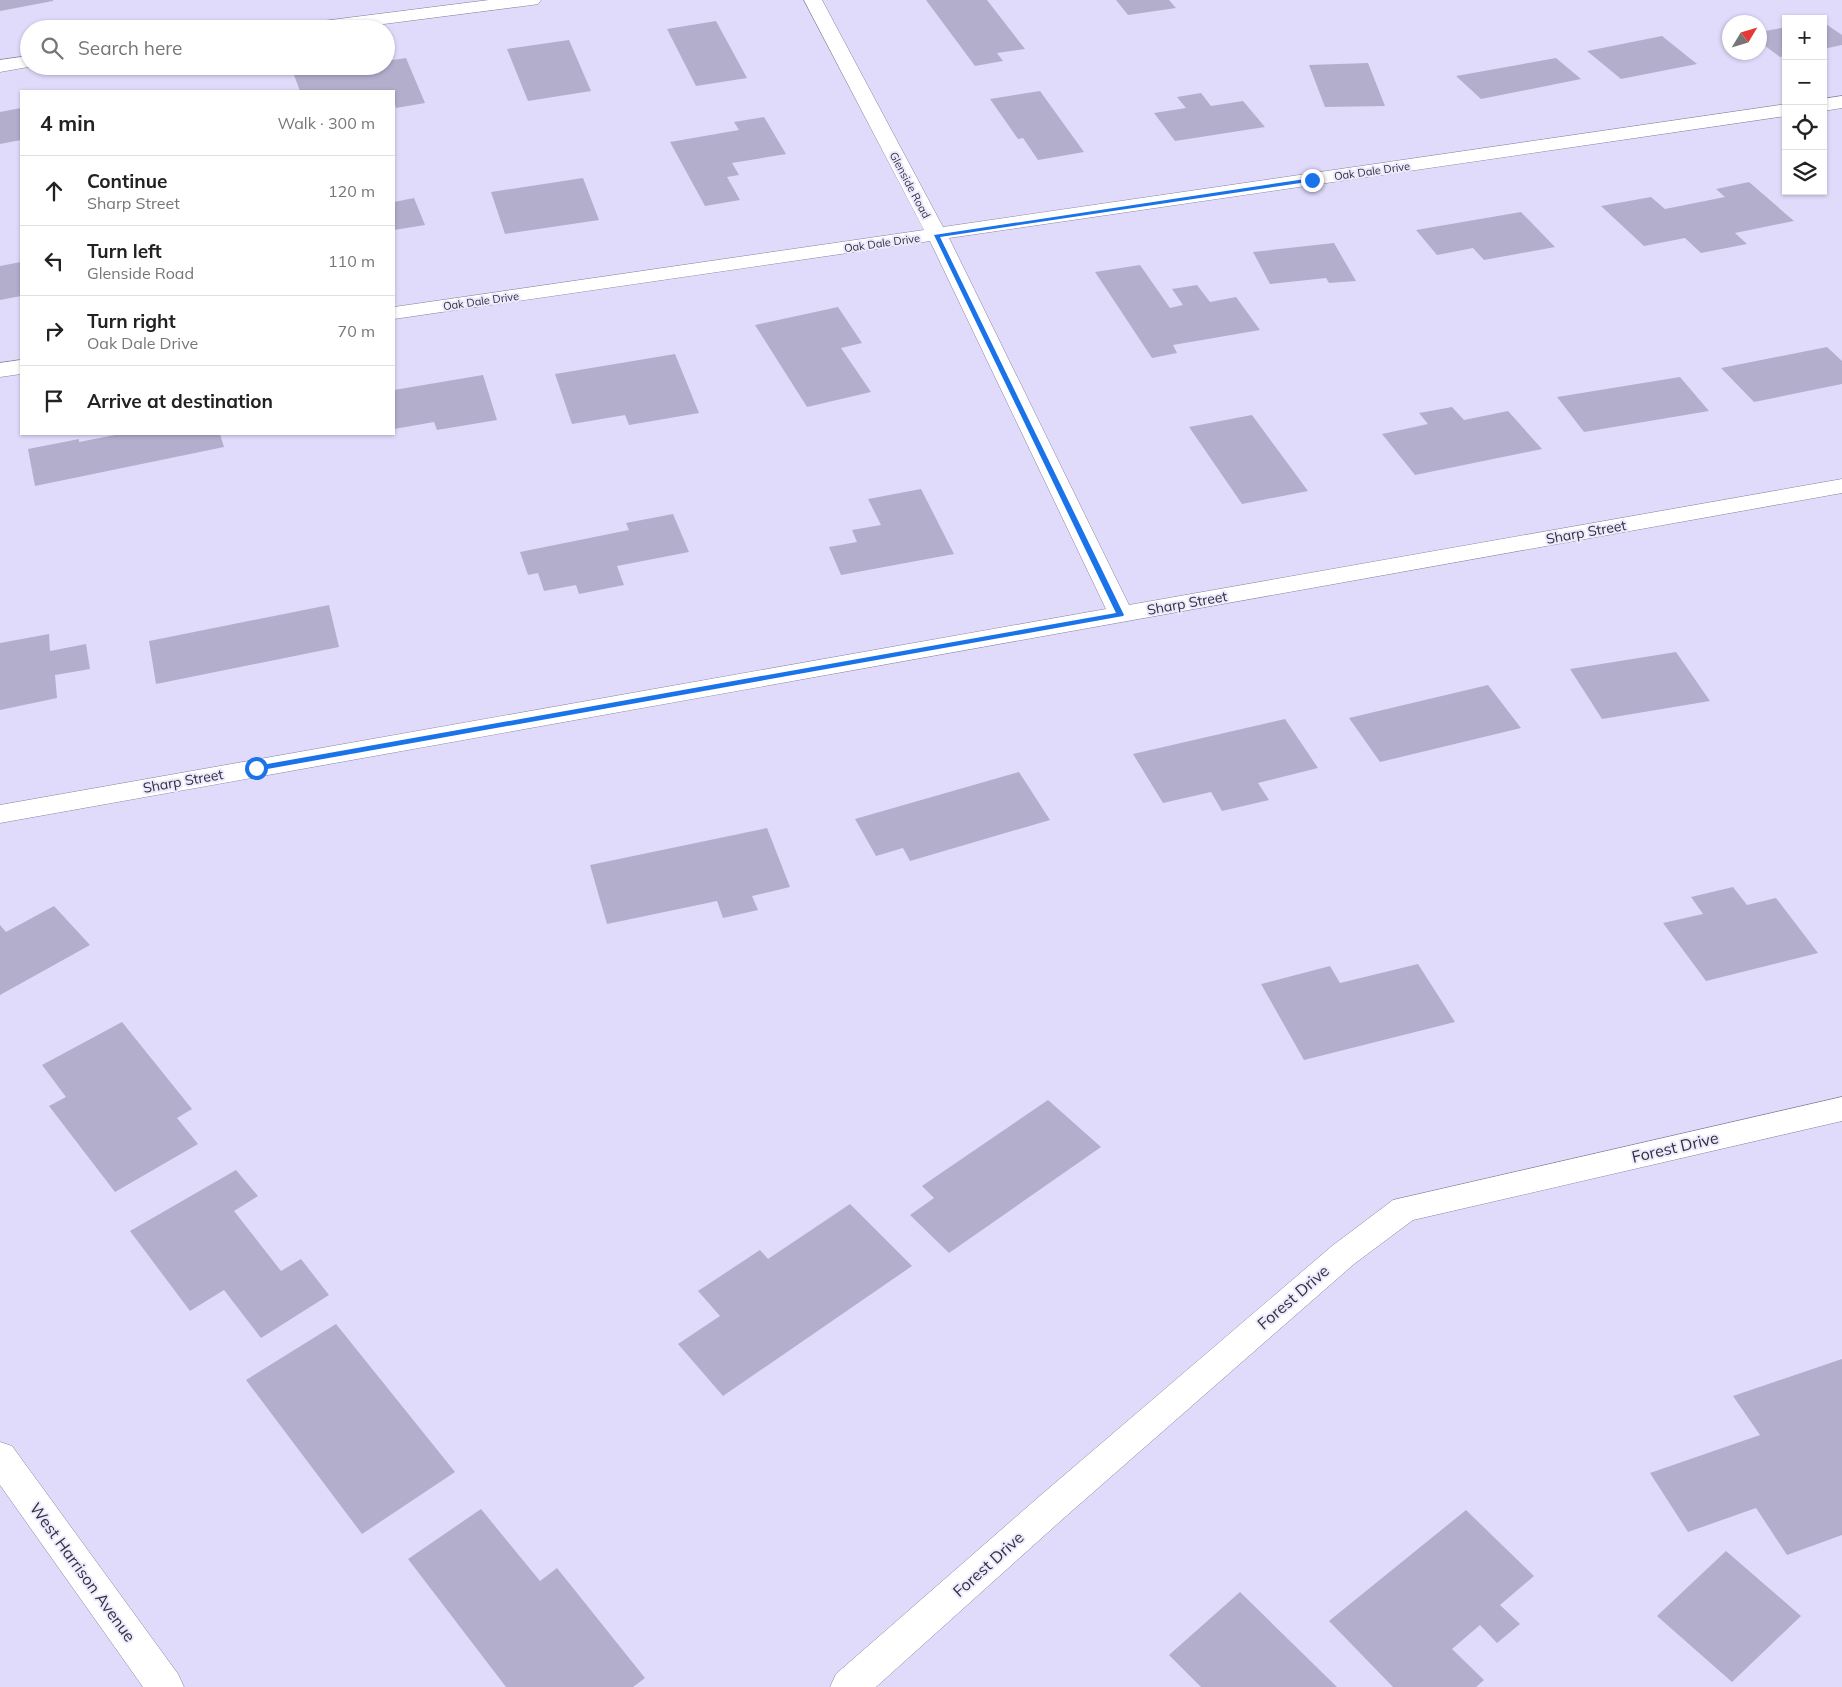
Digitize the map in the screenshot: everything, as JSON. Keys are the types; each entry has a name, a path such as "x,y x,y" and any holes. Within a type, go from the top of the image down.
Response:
{"street":[{"path":"371,20 532,0"},
{"name":"Glenside Road","path":"813,0 937,235 1121,615"},
{"path":"0,66 20,63"},
{"path":"1827,104 1842,102"},
{"name":"Oak Dale Drive","path":"395,313 1782,111"},
{"path":"0,370 20,367"},
{"name":"Sharp Street","path":"0,814 1842,486"},
{"name":"Forest Drive","path":"849,1687 1053,1506 1343,1255 1404,1209 1842,1109"},
{"name":"West Harrison Avenue","path":"0,1458 166,1687"}],"building":[{"path":"0,0 53,0 53,1 0,11"},
{"path":"926,0 987,0 1025,49 997,53 1003,61 975,66"},
{"path":"1116,0 1169,0 1176,8 1128,15"},
{"path":"716,21 747,78 696,86 667,29"},
{"path":"1827,25 1842,35 1842,45 1827,48"},
{"path":"1782,28 1782,57 1767,47 1767,31"},
{"path":"1662,36 1697,64 1621,79 1587,51"},
{"path":"569,40 591,91 528,101 507,49"},
{"path":"406,58 425,103 396,108 395,90 300,90 294,75 395,75 395,60"},
{"path":"1556,58 1581,79 1481,99 1456,76"},
{"path":"1368,63 1385,106 1325,107 1309,65"},
{"path":"1040,91 1084,152 1038,160 1023,138 1018,139 990,99"},
{"path":"1201,93 1211,106 1243,101 1265,127 1175,141 1154,113 1186,108 1177,97"},
{"path":"20,108 20,140 0,144 0,112"},
{"path":"764,117 786,154 732,163 739,175 727,177 740,200 705,206 670,142 739,130 734,122"},
{"path":"583,178 599,220 505,234 491,192"},
{"path":"1749,182 1794,221 1735,233 1747,244 1701,253 1685,238 1644,246 1601,206 1651,197 1665,209 1725,197 1716,189"},
{"path":"414,198 425,225 395,230 395,202"},
{"path":"1521,212 1555,247 1484,260 1473,248 1437,255 1416,230"},
{"path":"1334,243 1356,281 1329,283 1326,278 1270,284 1253,252"},
{"path":"20,262 20,296 0,300 0,266"},
{"path":"1140,265 1170,308 1183,305 1172,289 1197,285 1210,302 1236,297 1260,330 1173,345 1177,353 1152,358 1095,272"},
{"path":"838,307 862,343 841,348 871,392 807,407 755,325"},
{"path":"1827,347 1842,361 1842,384 1754,402 1721,368"},
{"path":"675,354 699,413 629,425 625,415 572,424 555,374"},
{"path":"483,375 497,420 437,430 434,422 395,429 395,390"},
{"path":"1680,377 1709,411 1584,432 1557,397"},
{"path":"1452,407 1464,420 1508,411 1542,449 1415,475 1382,434 1428,424 1419,413"},
{"path":"1252,415 1308,491 1242,504 1189,427"},
{"path":"115,435 220,435 224,447 35,486 28,449 79,439 79,442"},
{"path":"921,489 954,554 841,575 829,547 857,542 852,530 881,525 868,499"},
{"path":"673,514 689,552 617,566 624,585 579,594 576,585 544,591 538,573 528,575 520,552 629,530 626,523"},
{"path":"329,605 339,647 156,684 149,641"},
{"path":"49,634 50,651 86,644 90,669 55,675 57,698 0,710 0,643"},
{"path":"1676,652 1710,701 1602,719 1570,669"},
{"path":"1488,685 1521,728 1380,762 1349,718"},
{"path":"1285,719 1318,768 1258,783 1269,800 1222,811 1211,792 1163,803 1133,754"},
{"path":"1019,772 1050,820 910,861 903,848 876,856 855,819"},
{"path":"767,828 790,887 752,896 758,910 723,918 717,901 607,924 590,865"},
{"path":"1733,887 1747,905 1776,898 1818,953 1706,981 1663,923 1703,914 1691,897"},
{"path":"54,906 90,945 0,995 0,925 6,932"},
{"path":"1418,964 1455,1022 1304,1060 1261,984 1330,966 1340,983"},
{"path":"122,1022 192,1109 177,1118 198,1144 115,1192 49,1106 66,1097 42,1065"},
{"path":"1048,1100 1101,1147 949,1253 910,1215 934,1198 922,1186"},
{"path":"236,1170 258,1196 234,1211 281,1271 301,1259 329,1295 261,1338 224,1290 190,1311 130,1231"},
{"path":"850,1204 912,1266 723,1396 678,1344 720,1316 698,1291 760,1250 768,1259"},
{"path":"336,1324 455,1472 362,1534 246,1380"},
{"path":"1842,1359 1842,1535 1787,1555 1756,1508 1688,1532 1650,1473 1760,1435 1733,1396"},
{"path":"481,1509 540,1581 557,1568 645,1678 633,1687 506,1687 408,1559"},
{"path":"1466,1510 1534,1576 1500,1605 1520,1624 1497,1643 1480,1625 1452,1649 1484,1680 1476,1687 1393,1687 1329,1621"},
{"path":"1726,1551 1801,1616 1732,1682 1657,1616"},
{"path":"1240,1592 1337,1687 1201,1687 1169,1655"}],"route":[{"path":"256,768 1121,615 937,235 1312,180"}]}
